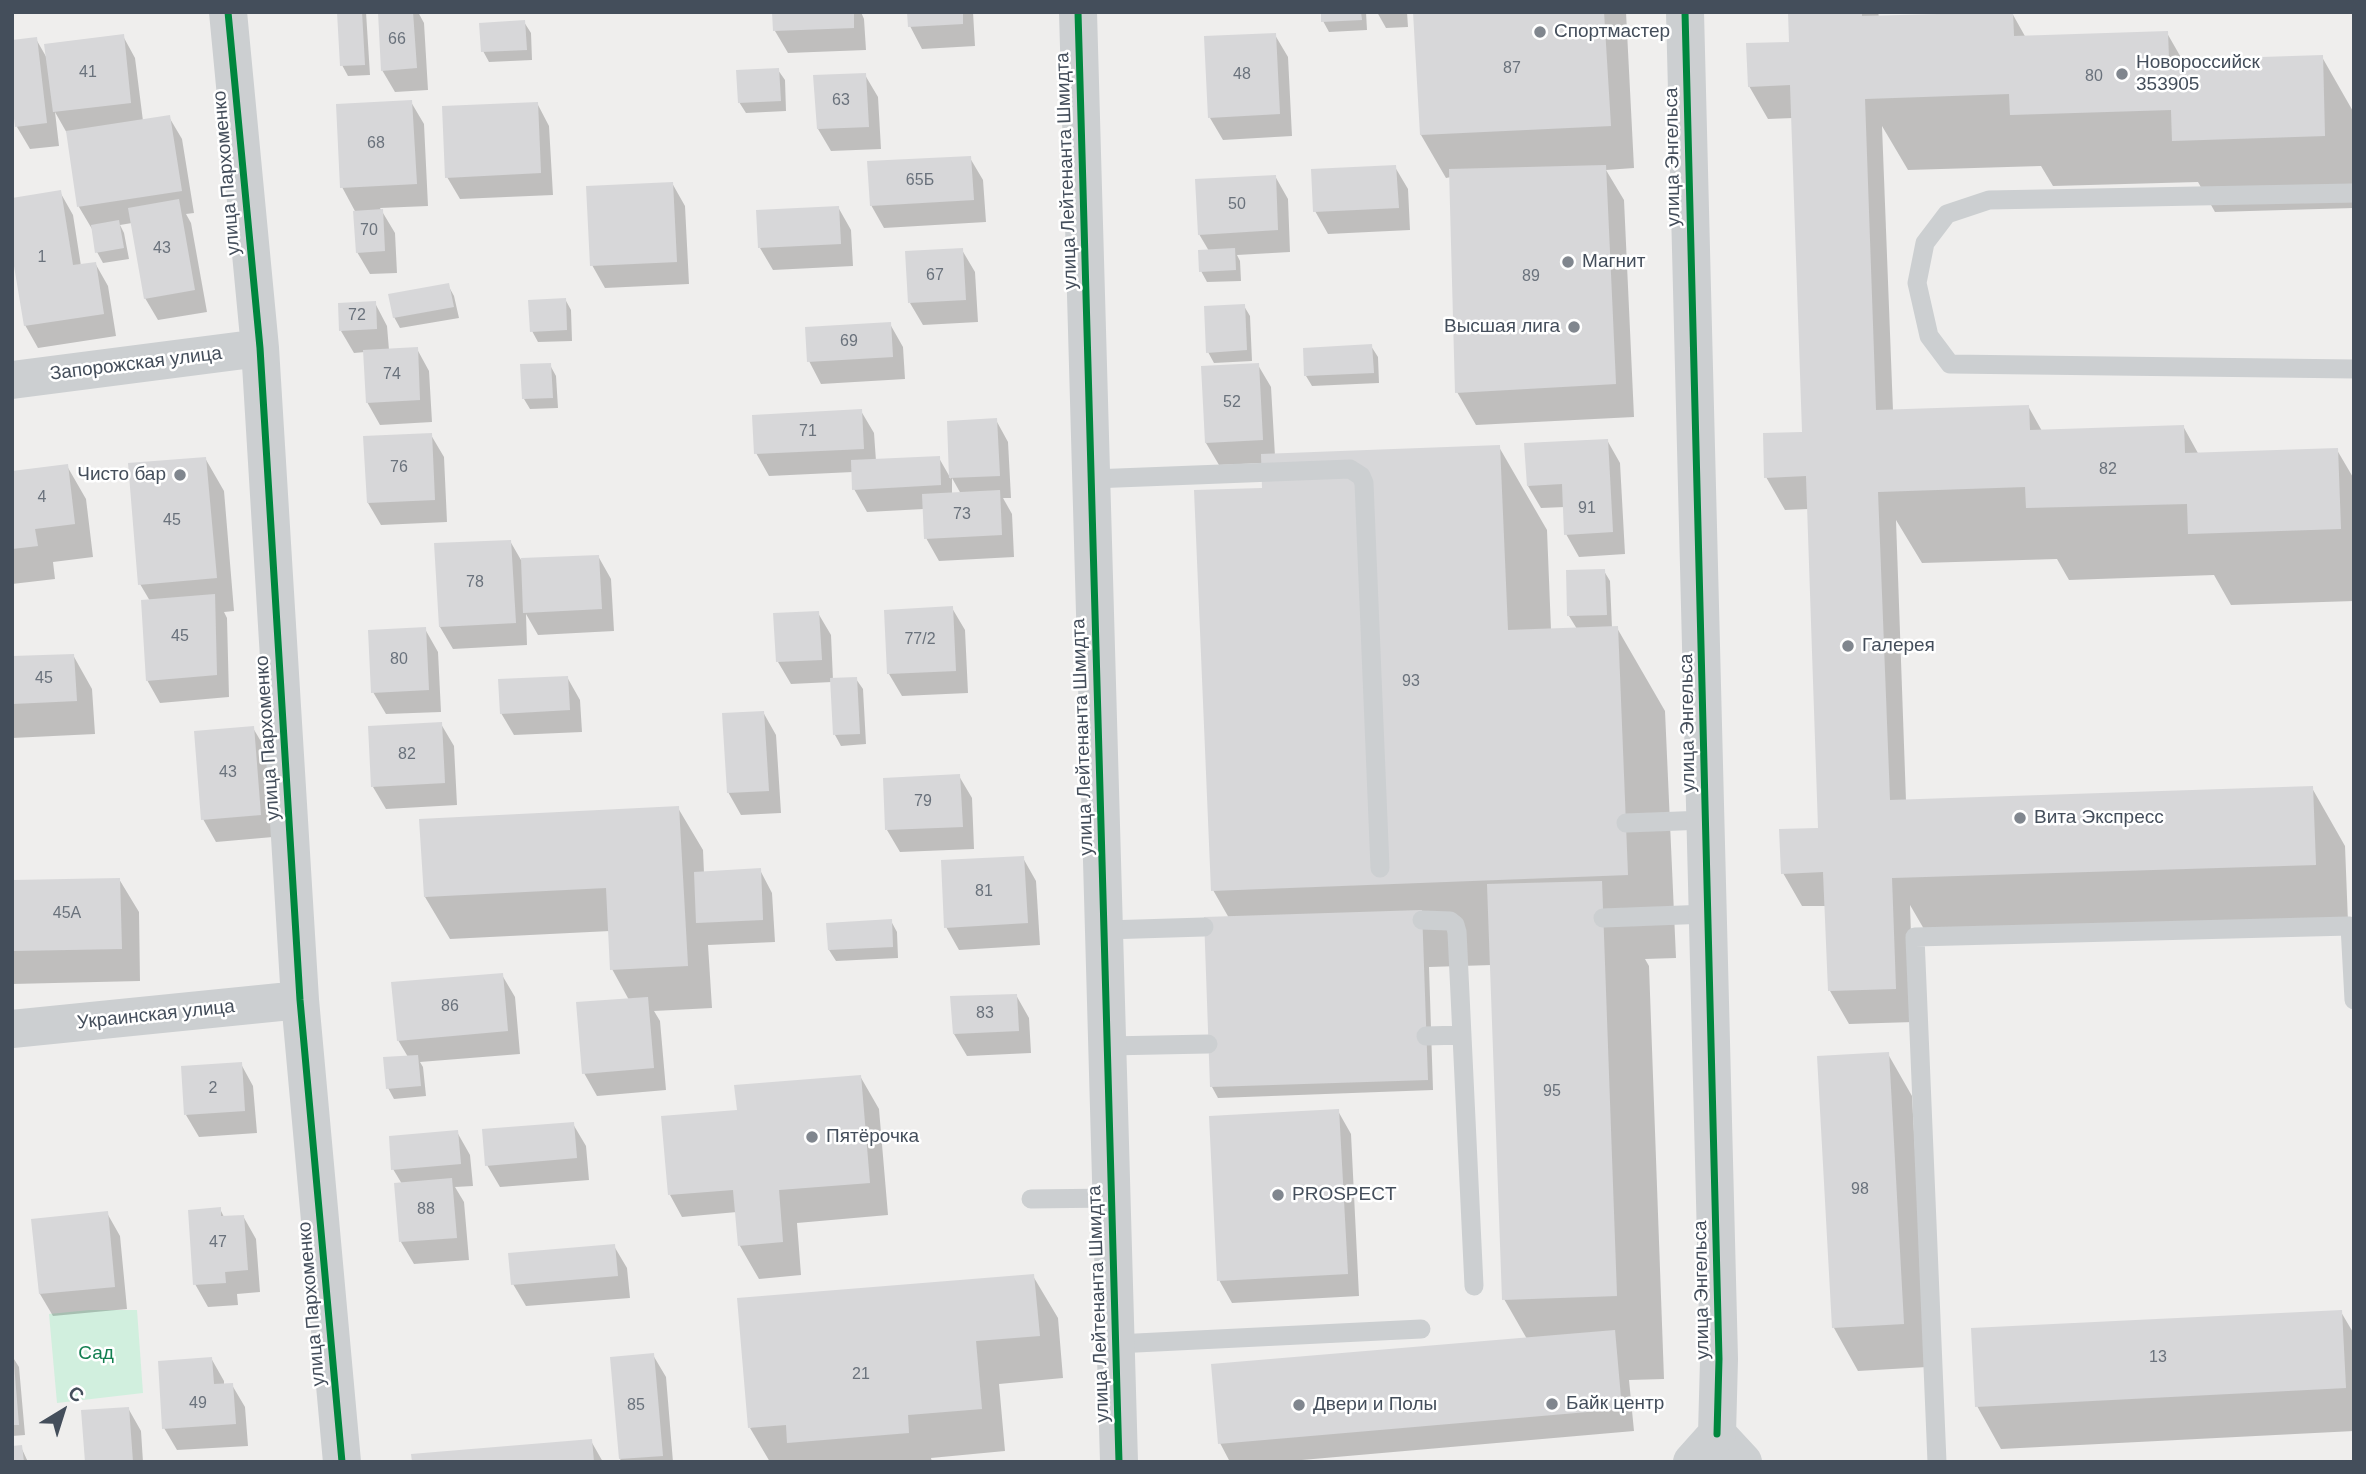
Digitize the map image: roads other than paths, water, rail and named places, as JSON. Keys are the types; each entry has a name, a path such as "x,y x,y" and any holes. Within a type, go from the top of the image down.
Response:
{"street":[{"name":"улица Пархоменко","path":"228,12 260,348 300,1000 342,1462"},
{"name":"улица Лейтенанта Шмидта","path":"1079,12 1119,1462"},
{"name":"улица Энгельса","path":"1685,12 1720,1359 1717,1434"},
{"name":"Запорожская улица","path":"12,380 260,348"},
{"name":"Украинская улица","path":"12,1029 300,1000"},
{"path":"1692,1462 1717,1434 1743,1462"}],"lane":[{"path":"2354,193 1989,200 1947,214 1925,243 1917,283 1929,336 1950,364 2354,369"},
{"path":"1092,479 1350,469 1362,476 1380,868"},
{"path":"1626,823 1706,820"},
{"path":"1603,918 1708,915"},
{"path":"1422,920 1450,921 1457,932 1474,1286"},
{"path":"1937,1462 1915,937 2350,926 2354,1000"},
{"path":"1104,930 1204,928"},
{"path":"1426,1036 1462,1035"},
{"path":"1108,1046 1208,1044"},
{"path":"1031,1199 1112,1198"},
{"path":"1116,1344 1421,1329"}],"place":[{"name":"Спортмастер","path":"1540,32"},
{"name":"Новороссийск 353905","path":"2122,74"},
{"name":"Магнит","path":"1568,262"},
{"name":"Высшая лига","path":"1574,327"},
{"name":"Чисто бар","path":"180,475"},
{"name":"Галерея","path":"1848,646"},
{"name":"Вита Экспресс","path":"2020,818"},
{"name":"Пятёрочка","path":"812,1137"},
{"name":"PROSPECT","path":"1278,1195"},
{"name":"Байк центр","path":"1552,1404"},
{"name":"Двери и Полы","path":"1299,1405"}],"park label":[{"name":"Сад","path":"96,1354"}]}
